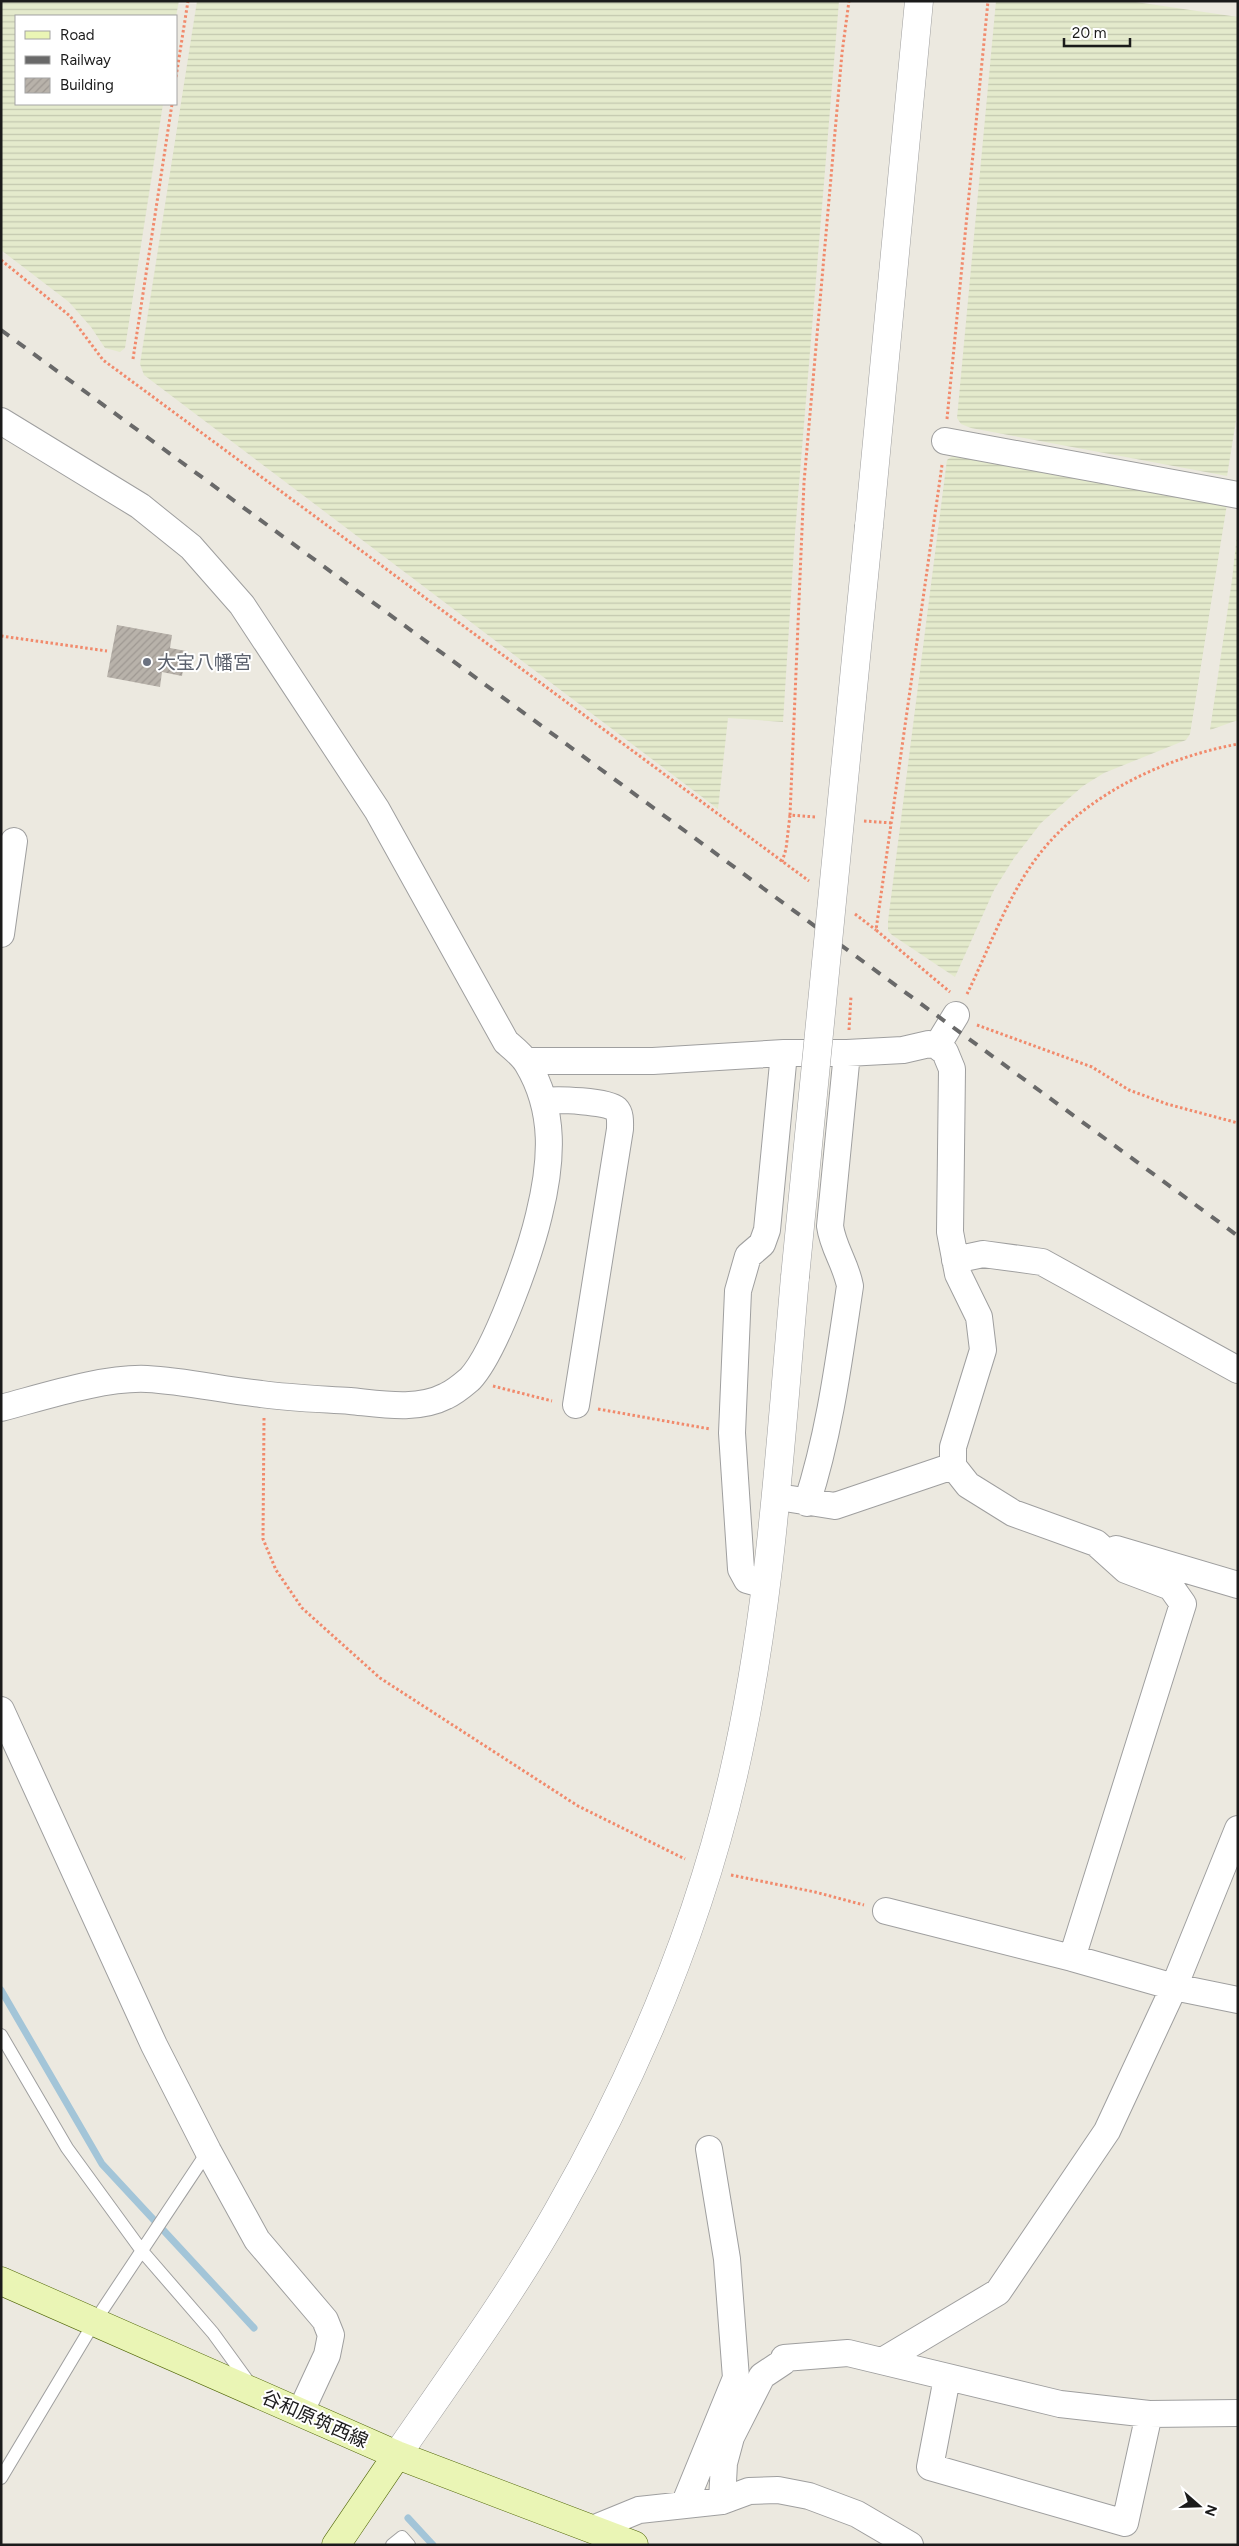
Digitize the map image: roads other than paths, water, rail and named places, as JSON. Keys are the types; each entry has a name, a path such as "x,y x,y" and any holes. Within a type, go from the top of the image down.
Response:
{"main road":[{"name":"谷和原筑西線","path":"1,2281 301,2411 397,2455 464,2482 595,2528 634,2545"},
{"path":"336,2545 397,2455"}],"street":[{"path":"397,2455 515,2281 557,2212 605,2123 676,1960 707,1870 733,1776 755,1662 775,1495 919,1"},
{"path":"1,421 140,506 191,547 242,605 377,810 506,1042 526,1061 544,1101 550,1125 550,1154 545,1190 536,1229 507,1309 485,1356 471,1378 446,1396 426,1404 412,1405 264,1394 145,1379 106,1383 1,1408"},
{"path":"945,440 1238,495"},
{"path":"1,934 14,841"},
{"path":"937,1046 959,1010"},
{"path":"526,1061 653,1061 784,1053 847,1053 903,1050 929,1044 937,1046 945,1052 952,1069 950,1232 958,1274 979,1317 984,1350 953,1447 953,1466 968,1485 1013,1513 1096,1543 1238,1585"},
{"path":"765,1585 747,1580 740,1569 732,1433 738,1291 748,1256 762,1244 767,1230 784,1053"},
{"path":"807,1503 817,1471 836,1387 850,1286 848,1273 832,1242 830,1226 847,1053"},
{"path":"544,1101 572,1099 612,1108 619,1115 620,1129 576,1405"},
{"path":"955,1260 983,1254 1042,1262 1238,1370"},
{"path":"775,1495 807,1503 835,1506 953,1466"},
{"path":"1096,1543 1126,1570 1171,1587 1183,1604"},
{"path":"1072,1958 1192,1572"},
{"path":"1,1710 150,2036 208,2151 257,2240 325,2320 328,2327 331,2335 327,2355 301,2411"},
{"path":"884,2360 998,2292 1107,2131 1174,1986 1238,1829"},
{"path":"886,1911 1174,1986 1238,2000"},
{"path":"684,2505 736,2378 727,2259 709,2149"},
{"path":"722,2501 724,2463 731,2437 762,2376 783,2362 784,2358 848,2352 947,2378 1060,2404 1149,2414 1238,2413"},
{"path":"947,2378 930,2467 1125,2522 1149,2414"},
{"path":"595,2528 639,2510 722,2501 749,2491 778,2490 809,2496 857,2514 910,2545"}],"lane":[{"path":"1,2035 67,2148 142,2251 213,2333 256,2392"},
{"path":"1,2478 95,2321 208,2151"},
{"path":"392,2545 402,2537 410,2545"}],"waterway":[{"path":"1,1990 102,2164 254,2328"},
{"path":"408,2518 433,2545"}],"railway":[{"path":"1,330 1238,1236"}],"place":[{"name":"大宝八幡宮","path":"147,662"}]}
